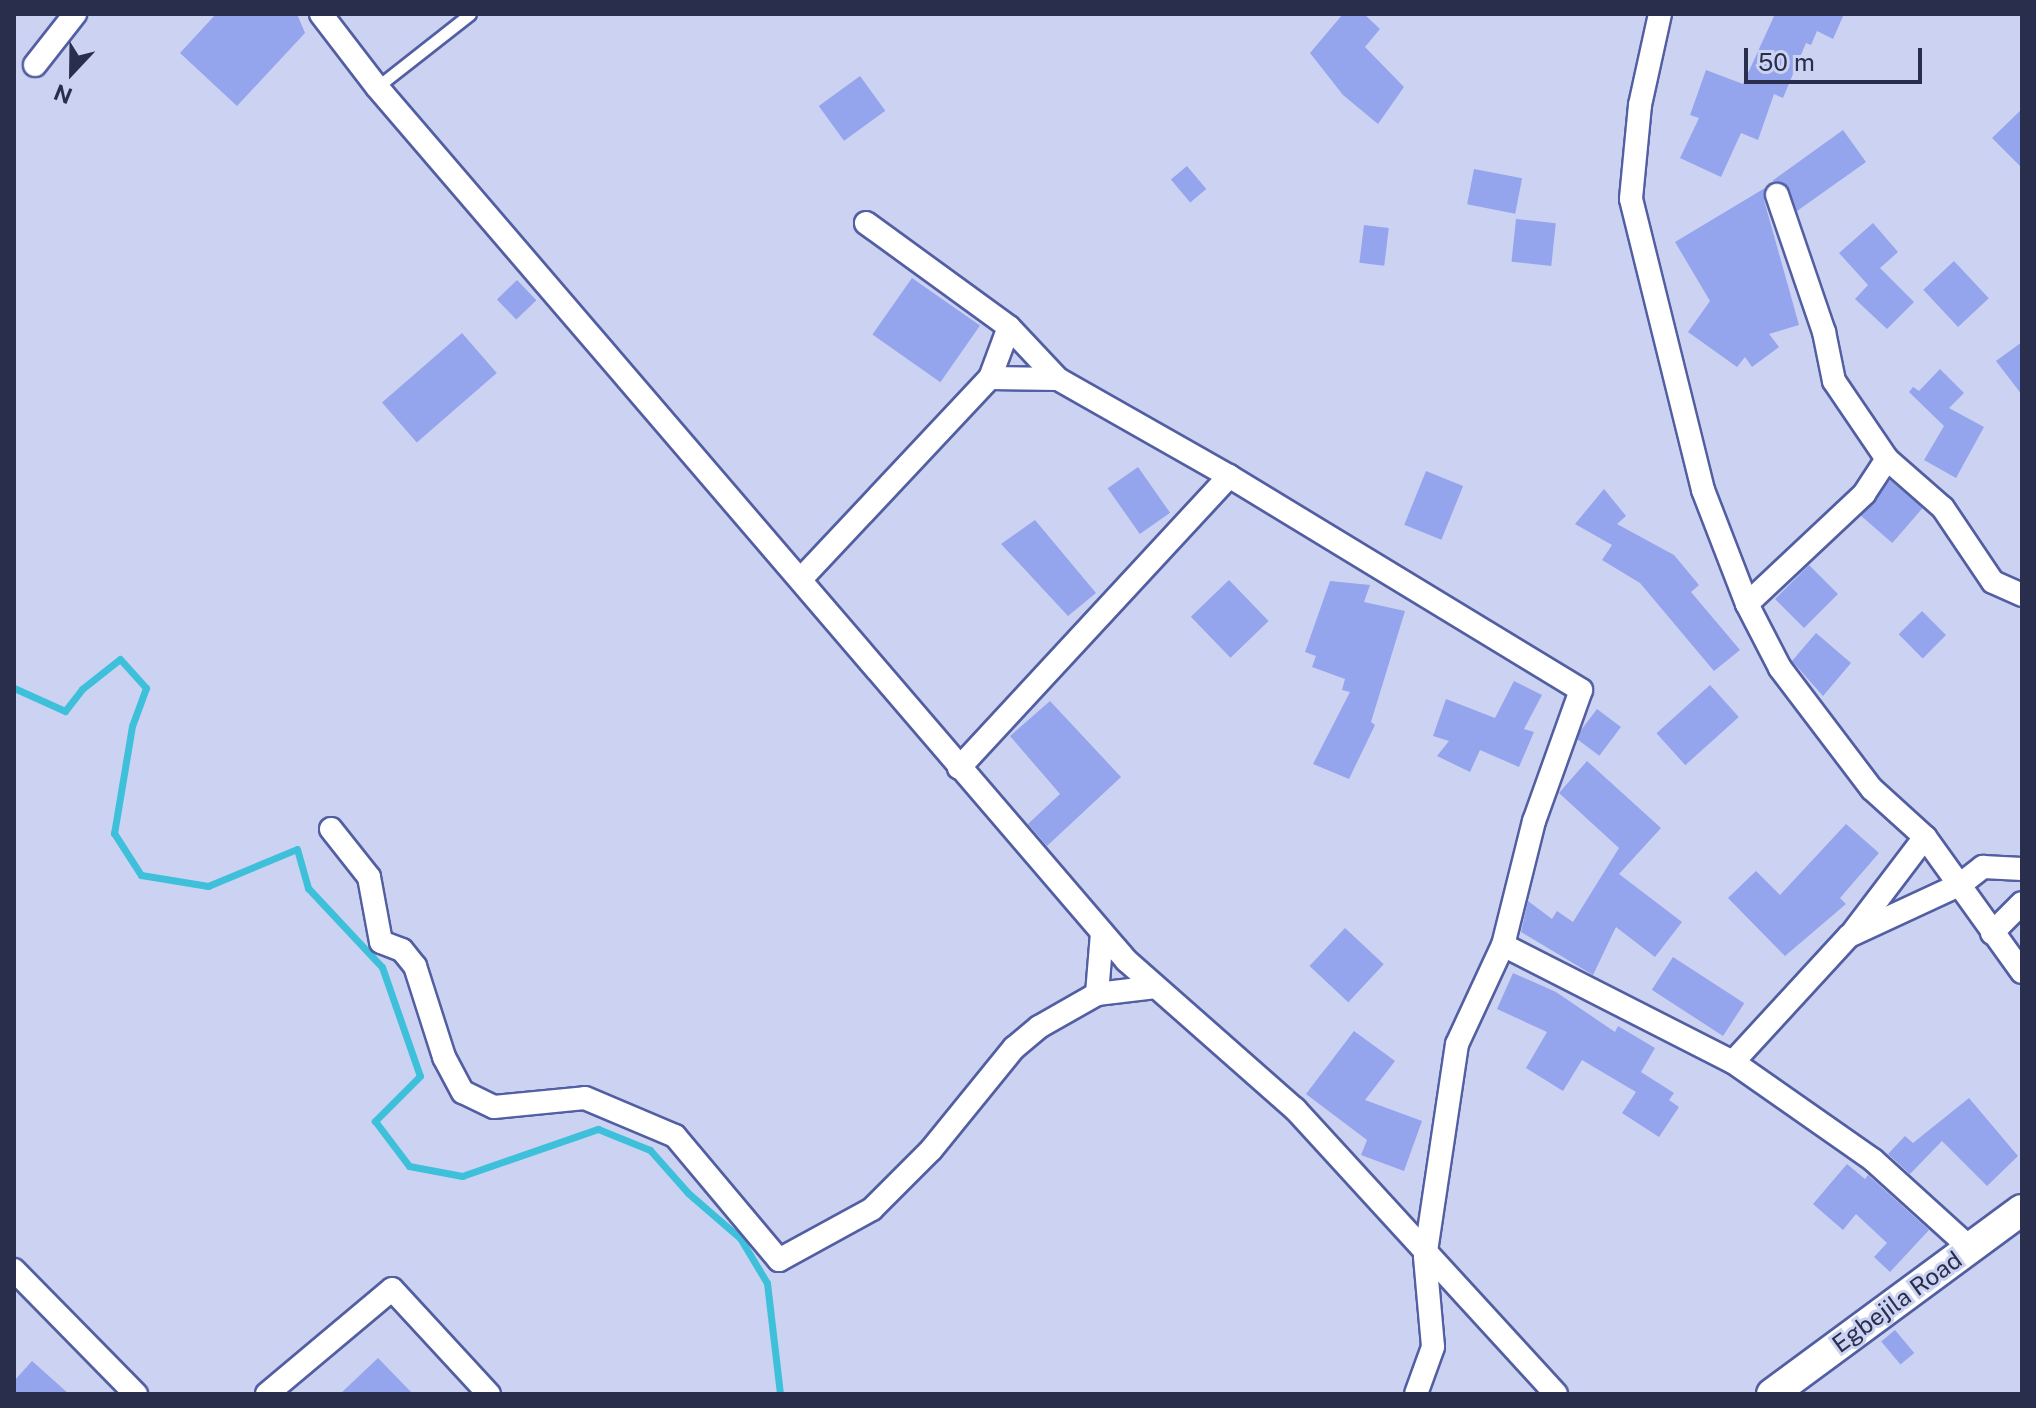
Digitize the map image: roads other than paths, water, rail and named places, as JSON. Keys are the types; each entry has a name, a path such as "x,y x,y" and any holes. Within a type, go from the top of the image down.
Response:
{"street":[{"path":"35,65 75,14"},
{"path":"321,14 377,87 1102,933 1156,987 1295,1109 1425,1257 1556,1394"},
{"path":"1660,14 1640,105 1631,199 1703,490 1764,642 1804,703 1885,804 1925,837 2022,972"},
{"path":"1777,195 1824,332 1834,381 1887,459 1943,508 1993,582 2022,595"},
{"path":"866,223 1009,327 1058,379 1229,476 1581,690 1534,821 1503,945 1457,1044 1425,1257 1433,1347 1416,1394"},
{"path":"801,579 990,378 1009,327"},
{"path":"990,378 1058,379"},
{"path":"1747,604 1864,494 1887,459"},
{"path":"959,768 1229,476"},
{"path":"331,829 369,877 381,942 402,950 415,966 444,1057 463,1092 494,1107 585,1098 623,1110 675,1136 779,1260 872,1209 931,1150 1014,1048 1097,994 1156,987"},
{"path":"1733,1062 1849,936 1925,837"},
{"path":"1849,936 1961,884 1983,867 2022,869"},
{"path":"1992,933 2022,903"},
{"path":"1097,994 1102,933"},
{"path":"1503,945 1733,1062 1873,1160 1971,1249"},
{"name":"Egbejila Road","path":"1772,1394 2022,1210"},
{"path":"14,1270 136,1394"},
{"path":"267,1394 392,1289 489,1394"}],"lane":[{"path":"377,87 470,14"}],"waterway":[{"path":"14,688 65,711 82,689 120,659 146,688 132,726 114,833 141,875 208,886 297,849 308,888 382,967 420,1076 375,1121 409,1166 462,1176 598,1129 650,1150 688,1193 740,1238 767,1283 780,1394"}]}
